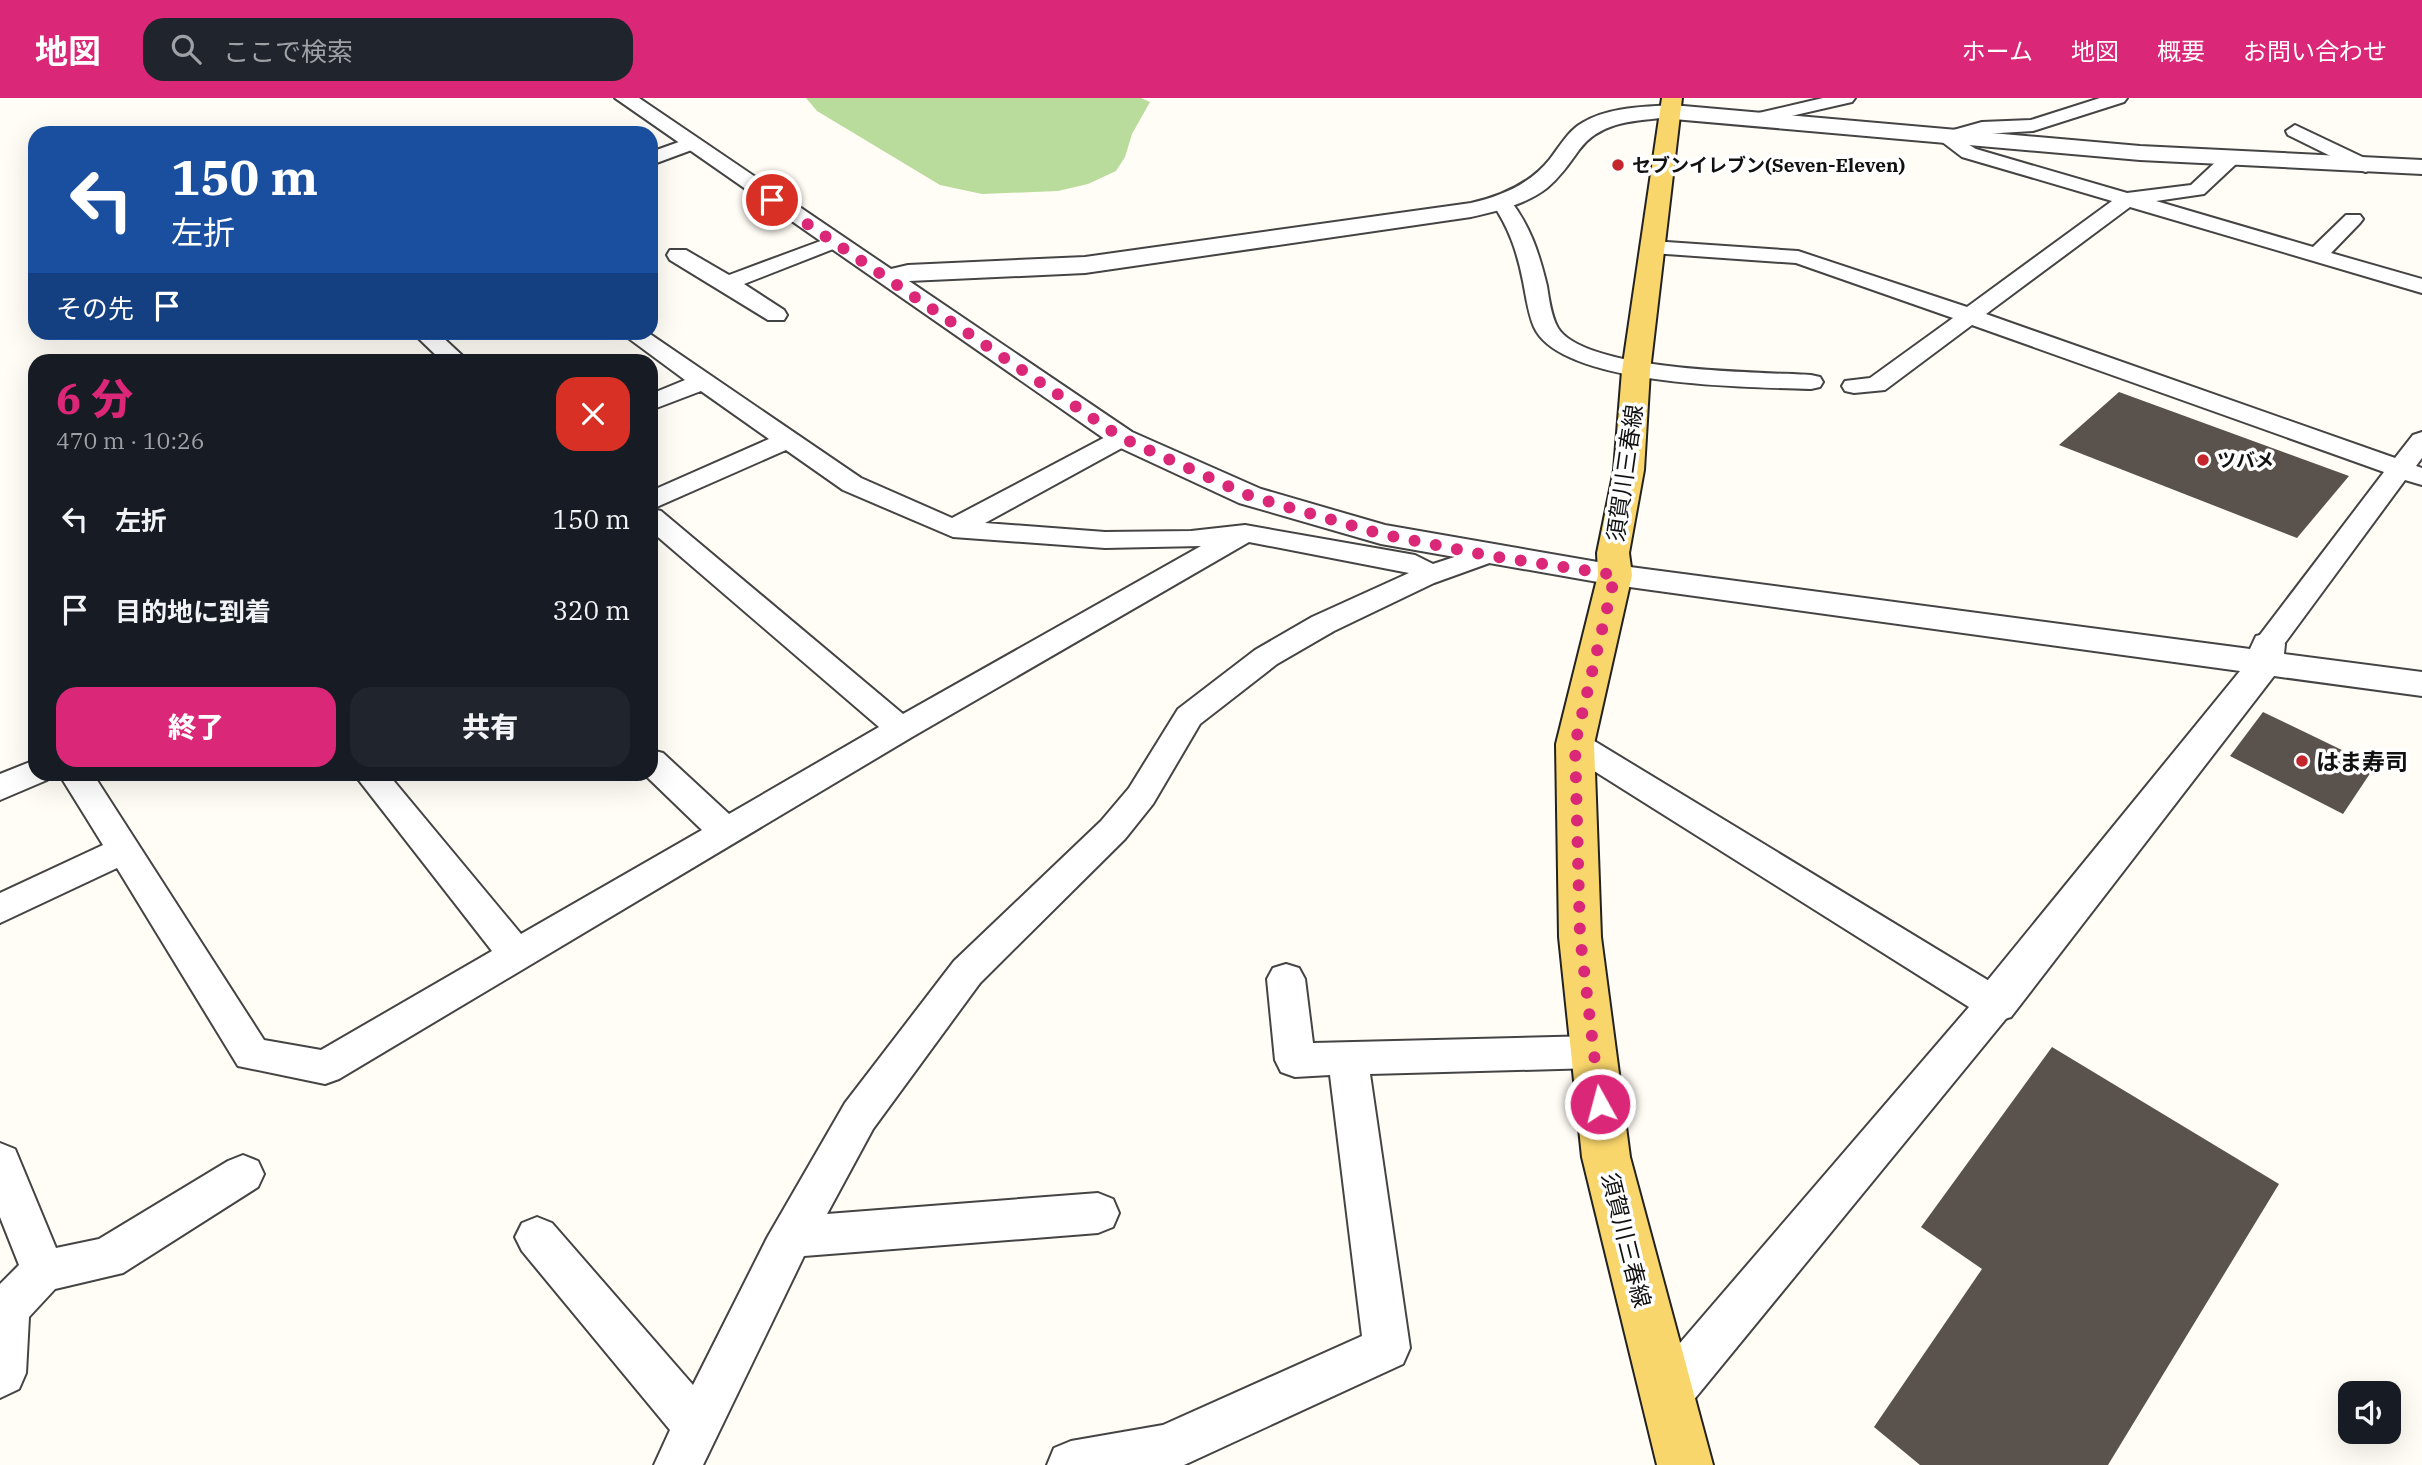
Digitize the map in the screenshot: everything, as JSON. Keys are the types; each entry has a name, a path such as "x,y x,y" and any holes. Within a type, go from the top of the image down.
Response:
{"main road":[{"name":"須賀川三春線","path":"1672,105 1667,125 1636,371 1629,470 1614,564 1575,744 1580,936 1606,1157 1685,1465"}],"street":[{"path":"625,98 834,242 897,275 1142,429 1280,484 1405,520 1614,564"},
{"path":"651,98 1122,438 1250,496 1381,534 1485,555 1614,564 2267,653 2422,684"},
{"path":"1756,119 1846,98"},
{"path":"1946,138 1982,128 2033,125 2118,98"},
{"path":"897,275 1085,265 1437,217 1503,203 1524,194 1555,168 1584,131 1672,105 1756,119 1946,138 2229,160 2422,167"},
{"path":"2295,131 2366,166"},
{"path":"1946,138 1969,153 2422,286"},
{"path":"658,156 690,144"},
{"path":"1854,386 1876,385 2128,199 2197,190 2229,160"},
{"path":"1503,203 1513,214 1522,235 1539,309 1549,337 1567,349 1636,371 1811,382"},
{"path":"2317,255 2353,219"},
{"path":"727,283 834,242"},
{"path":"1652,247 1798,257 2411,473"},
{"path":"678,255 776,315"},
{"path":"432,340 448,354"},
{"path":"643,340 785,441 852,484 953,529 1105,540 1191,539 1245,533 1415,565 1430,575"},
{"path":"658,400 703,382"},
{"path":"953,529 1122,438"},
{"path":"1667,1396 1995,1003 2267,653 2411,473 2422,440"},
{"path":"658,498 785,441"},
{"path":"658,523 901,729"},
{"path":"80,781 252,1054 325,1067 901,729 1245,533"},
{"path":"678,1465 791,1237 859,1116 967,972 1113,830 1141,796 1189,717 1266,657 1323,624 1430,575 1485,555"},
{"path":"2267,653 2422,663"},
{"path":"1575,744 1995,1003"},
{"path":"658,768 727,833"},
{"path":"0,788 28,775"},
{"path":"376,781 516,954"},
{"path":"0,909 123,850"},
{"path":"1286,979 1295,1060 1594,1052"},
{"path":"1071,1465 1165,1449 1387,1348 1348,1058"},
{"path":"0,1162 43,1271"},
{"path":"0,1375 3,1373 7,1308 43,1271 107,1258 243,1174"},
{"path":"791,1237 1098,1213"},
{"path":"537,1237 697,1426"}],"green space":[{"path":"806,98 1141,98 1150,102 1116,171 1088,184 1058,191 982,194 940,185 817,111"}],"building":[{"name":"ツバメ","path":"2119,392 2349,476 2297,538 2059,445"},
{"name":"はま寿司","path":"2263,712 2375,766 2343,814 2230,756"},
{"path":"2052,1047 2279,1184 2108,1465 1920,1465 1874,1427 1982,1269 1921,1227"}],"place":[{"name":"セブンイレブン(Seven-Eleven)","path":"1618,165"},
{"name":"ツバメ","path":"2203,460"},
{"name":"はま寿司","path":"2302,761"}],"route":[{"path":"772,200 1122,438 1250,496 1381,534 1485,555 1615,575 1575,744 1580,936 1600,1104"}]}
